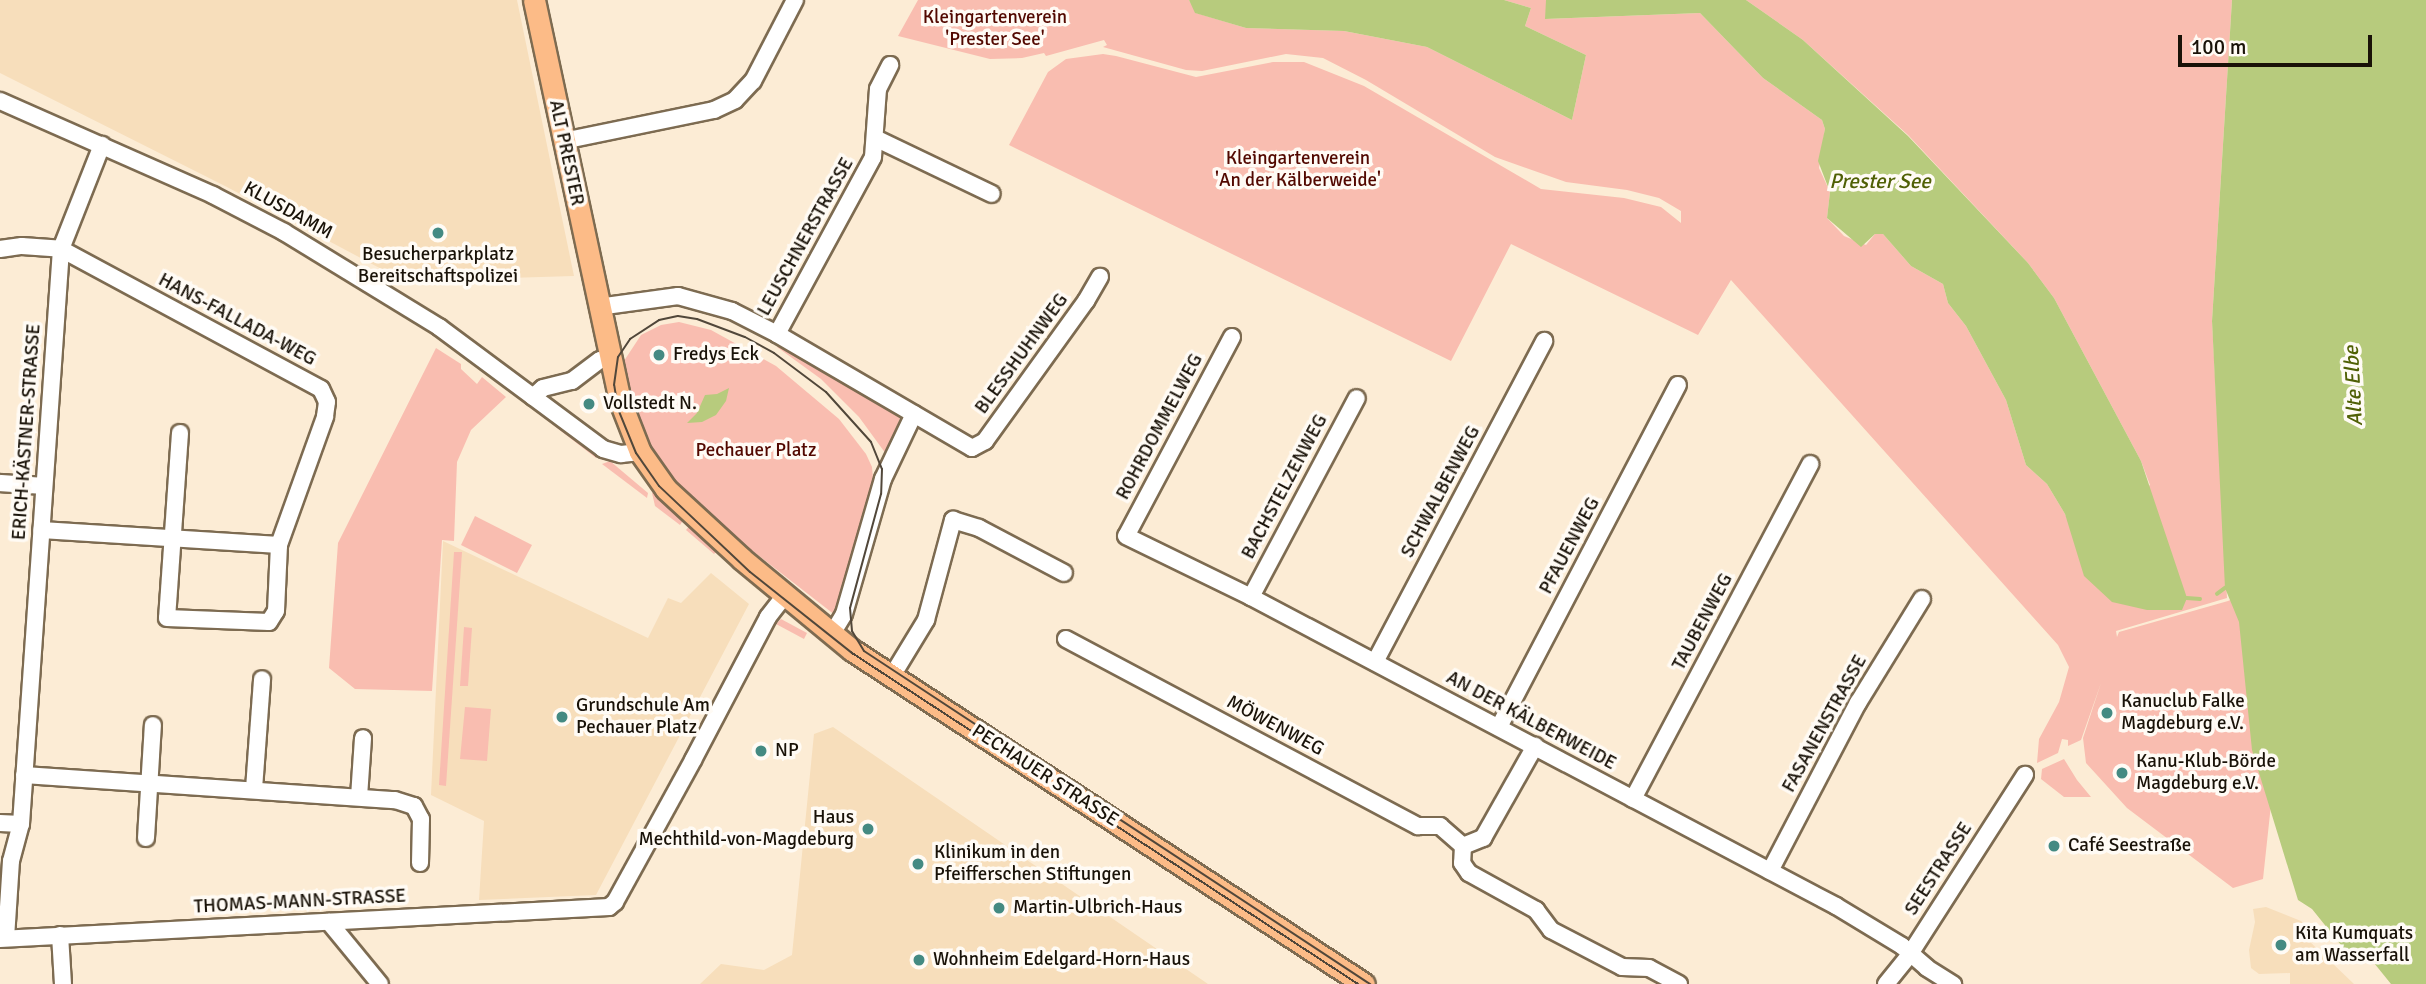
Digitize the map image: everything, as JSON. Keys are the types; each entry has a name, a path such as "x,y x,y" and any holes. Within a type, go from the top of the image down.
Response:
{"main road":[{"name":"ALT PRESTER","path":"534,0 598,306"},
{"path":"598,306 623,413 640,452 656,476 681,505 832,635"},
{"name":"PECHAUER STRASSE","path":"832,635 1364,984"}],"street":[{"path":"563,141 714,110 735,100 753,81 795,0"},
{"name":"LEUSCHNERSTRASSE","path":"890,65 878,89 877,139 873,157 777,334 972,448"},
{"name":"KLUSDAMM","path":"0,101 213,195 359,276 449,334 610,452 640,452"},
{"path":"877,139 992,194"},
{"name":"ERICH-KÄSTNER-STRASSE","path":"3,938 11,862 21,824 61,249 102,145"},
{"path":"0,249 22,246 61,249"},
{"name":"HANS-FALLADA-WEG","path":"61,249 321,389 327,402 325,417 279,545 276,611 271,621 264,623 167,618 180,433"},
{"name":"BLESSHUHNWEG","path":"972,448 985,441 1086,302 1100,277"},
{"path":"598,306 650,298 690,297 732,311 777,334"},
{"name":"ROHRDOMMELWEG","path":"1126,536 1232,337"},
{"name":"SCHWALBENWEG","path":"1375,662 1544,341"},
{"path":"533,397 542,388 572,381 600,360 612,367"},
{"name":"PFAUENWEG","path":"1499,727 1678,385"},
{"name":"BACHSTELZENWEG","path":"1251,597 1357,398"},
{"path":"832,635 844,614 883,480 914,414"},
{"name":"TAUBENWEG","path":"1633,799 1810,464"},
{"path":"0,483 44,486"},
{"path":"892,676 926,620 953,520 979,528 1064,573"},
{"path":"41,530 279,545"},
{"name":"AN DER KÄLBERWEIDE","path":"1126,536 1251,597 1836,906 1953,984"},
{"name":"THOMAS-MANN-STRASSE","path":"3,938 602,908 615,902 768,618 785,595"},
{"name":"FASANENSTRASSE","path":"1770,871 1858,703 1922,599"},
{"name":"MÖWENWEG","path":"1066,639 1418,826 1440,826 1464,846"},
{"path":"254,789 262,679"},
{"path":"146,838 153,725"},
{"path":"359,797 363,738"},
{"path":"1535,747 1483,838 1464,846 1462,863 1469,873 1536,910 1551,930 1622,967 1649,968 1679,984"},
{"path":"24,775 395,800 414,806 421,819 420,863"},
{"name":"SEESTRASSE","path":"1886,984 1910,954 2025,775"},
{"path":"0,823 21,824"},
{"path":"329,922 380,984"},
{"path":"60,935 63,984"}],"shaded area":[{"path":"0,0 517,0 574,276 404,281 227,187 0,73"},
{"name":"Grundschule Am Pechauer Platz","path":"443,541 648,638 668,598 681,603 711,573 749,604 596,895 479,900 484,821 431,795"},
{"name":"Klinikum in den Pfeifferschen Stiftungen","path":"833,727 1208,984 700,984 721,964 764,970 792,955 814,734"},
{"name":"Kita Kumquats am Wasserfall","path":"2266,907 2301,921 2309,929 2307,939 2354,984 2290,984 2290,973 2259,974 2251,968 2249,950 2255,922 2253,909"}],"green space":[{"path":"918,0 1189,0 1196,13 1246,28 1344,31 1427,47 1572,120 1586,55 1525,26 1531,8 1504,0 1546,0 1546,19 1700,13 1763,78 1822,120 1825,129 1819,168 1830,192 1827,218 1844,236 1866,245 1875,234 1883,234 1911,266 1943,284 1948,303 1966,326 2006,400 2026,465 2047,484 2065,514 2076,541 2150,485 2141,461 2054,298 2028,263 1908,135 1803,40 1746,0 2232,0 2212,321 2227,598 2116,631 2117,637 2119,632 2228,601 2252,590 2273,786 2263,879 2233,888 2127,808 2086,763 2083,738 2101,683 2081,740 2068,746 2068,740 2062,739 2058,753 2037,763 2039,739 2059,702 2069,667 2058,645 1731,280 1698,335 1511,244 1451,361 1009,145 1048,72 1066,59 1103,54 1196,77 1273,62 1304,62 1364,86 1541,189 1624,198 1661,207 1681,223 1681,211 1659,198 1627,190 1566,182 1495,157 1366,80 1323,58 1286,54 1202,71 1186,70 1103,47 1107,45 1104,40 1046,56 1044,53 1022,58 990,59 898,36"},
{"name":"Pechauer Platz","path":"679,322 711,330 776,366 839,419 866,454 872,467 874,490 835,615 709,517 670,475 635,421 622,364 641,335 661,325"},
{"name":"Pechauer Platz","path":"782,345 901,416 886,454 859,417 821,379 777,347"},
{"path":"436,348 461,364 461,369 477,384 482,377 506,397 471,430 457,462 454,541 442,540 432,691 355,689 329,668 338,543"},
{"path":"505,385 597,453 596,458 509,391"},
{"path":"610,461 648,493 647,498 602,464"},
{"path":"656,492 684,519 680,525 655,506 652,493"},
{"path":"475,516 532,545 517,573 461,545"},
{"path":"690,525 718,550 714,554 686,530"},
{"path":"454,552 462,552 446,786 439,785"},
{"path":"781,619 807,633 804,639 776,624"},
{"path":"464,627 472,628 468,686 460,686"},
{"path":"465,707 491,709 487,761 460,759"},
{"path":"2064,759 2091,797 2064,797 2041,779 2042,769"}],"water":[{"path":"1189,0 1504,0 1531,8 1525,26 1586,55 1572,120 1427,47 1344,31 1246,28 1195,13"},
{"name":"Prester See","path":"1546,0 1746,0 1803,40 1908,136 2028,263 2054,298 2141,461 2187,598 2182,610 2147,610 2112,602 2084,576 2065,514 2047,484 2026,465 2006,400 1966,326 1948,303 1943,284 1911,266 1883,234 1875,234 1861,247 1827,218 1830,192 1818,161 1825,129 1822,120 1763,78 1700,13 1545,19"},
{"name":"Alte Elbe","path":"2232,0 2426,0 2426,984 2391,984 2370,958 2355,956 2345,950 2312,909 2298,900 2252,750 2239,622 2225,588 2212,321"},
{"path":"729,388 726,401 716,415 702,422 687,423 697,413 705,395 717,394"}],"waterway":[{"path":"2217,594 2225,588"},
{"path":"2187,598 2200,599"}],"tram line":[{"path":"1358,984 852,653 750,572 659,486 636,453 618,409 614,385 618,357 630,339 659,320 678,316 697,319 745,337 774,353 826,392 871,442 882,469 881,494 850,608 852,631 864,651 1370,984"}],"place":[{"name":"Besucherparkplatz Bereitschaftspolizei","path":"438,233"},
{"name":"Fredys Eck","path":"659,355"},
{"name":"Vollstedt N.","path":"589,404"},
{"name":"Kanuclub Falke Magdeburg e.V.","path":"2107,713"},
{"name":"Grundschule Am Pechauer Platz","path":"562,717"},
{"name":"NP","path":"761,751"},
{"name":"Kanu-Klub-Börde Magdeburg e.V.","path":"2122,773"},
{"name":"Haus Mechthild-von-Magdeburg","path":"868,829"},
{"name":"Café Seestraße","path":"2054,846"},
{"name":"Klinikum in den Pfeifferschen Stiftungen","path":"918,864"},
{"name":"Martin-Ulbrich-Haus","path":"999,908"},
{"name":"Kita Kumquats am Wasserfall","path":"2281,945"},
{"name":"Wohnheim Edelgard-Horn-Haus","path":"919,960"}],"park label":[{"name":"Kleingartenverein 'Prester See'","path":"995,29"},
{"name":"Kleingartenverein 'An der Kälberweide'","path":"1298,170"}]}
